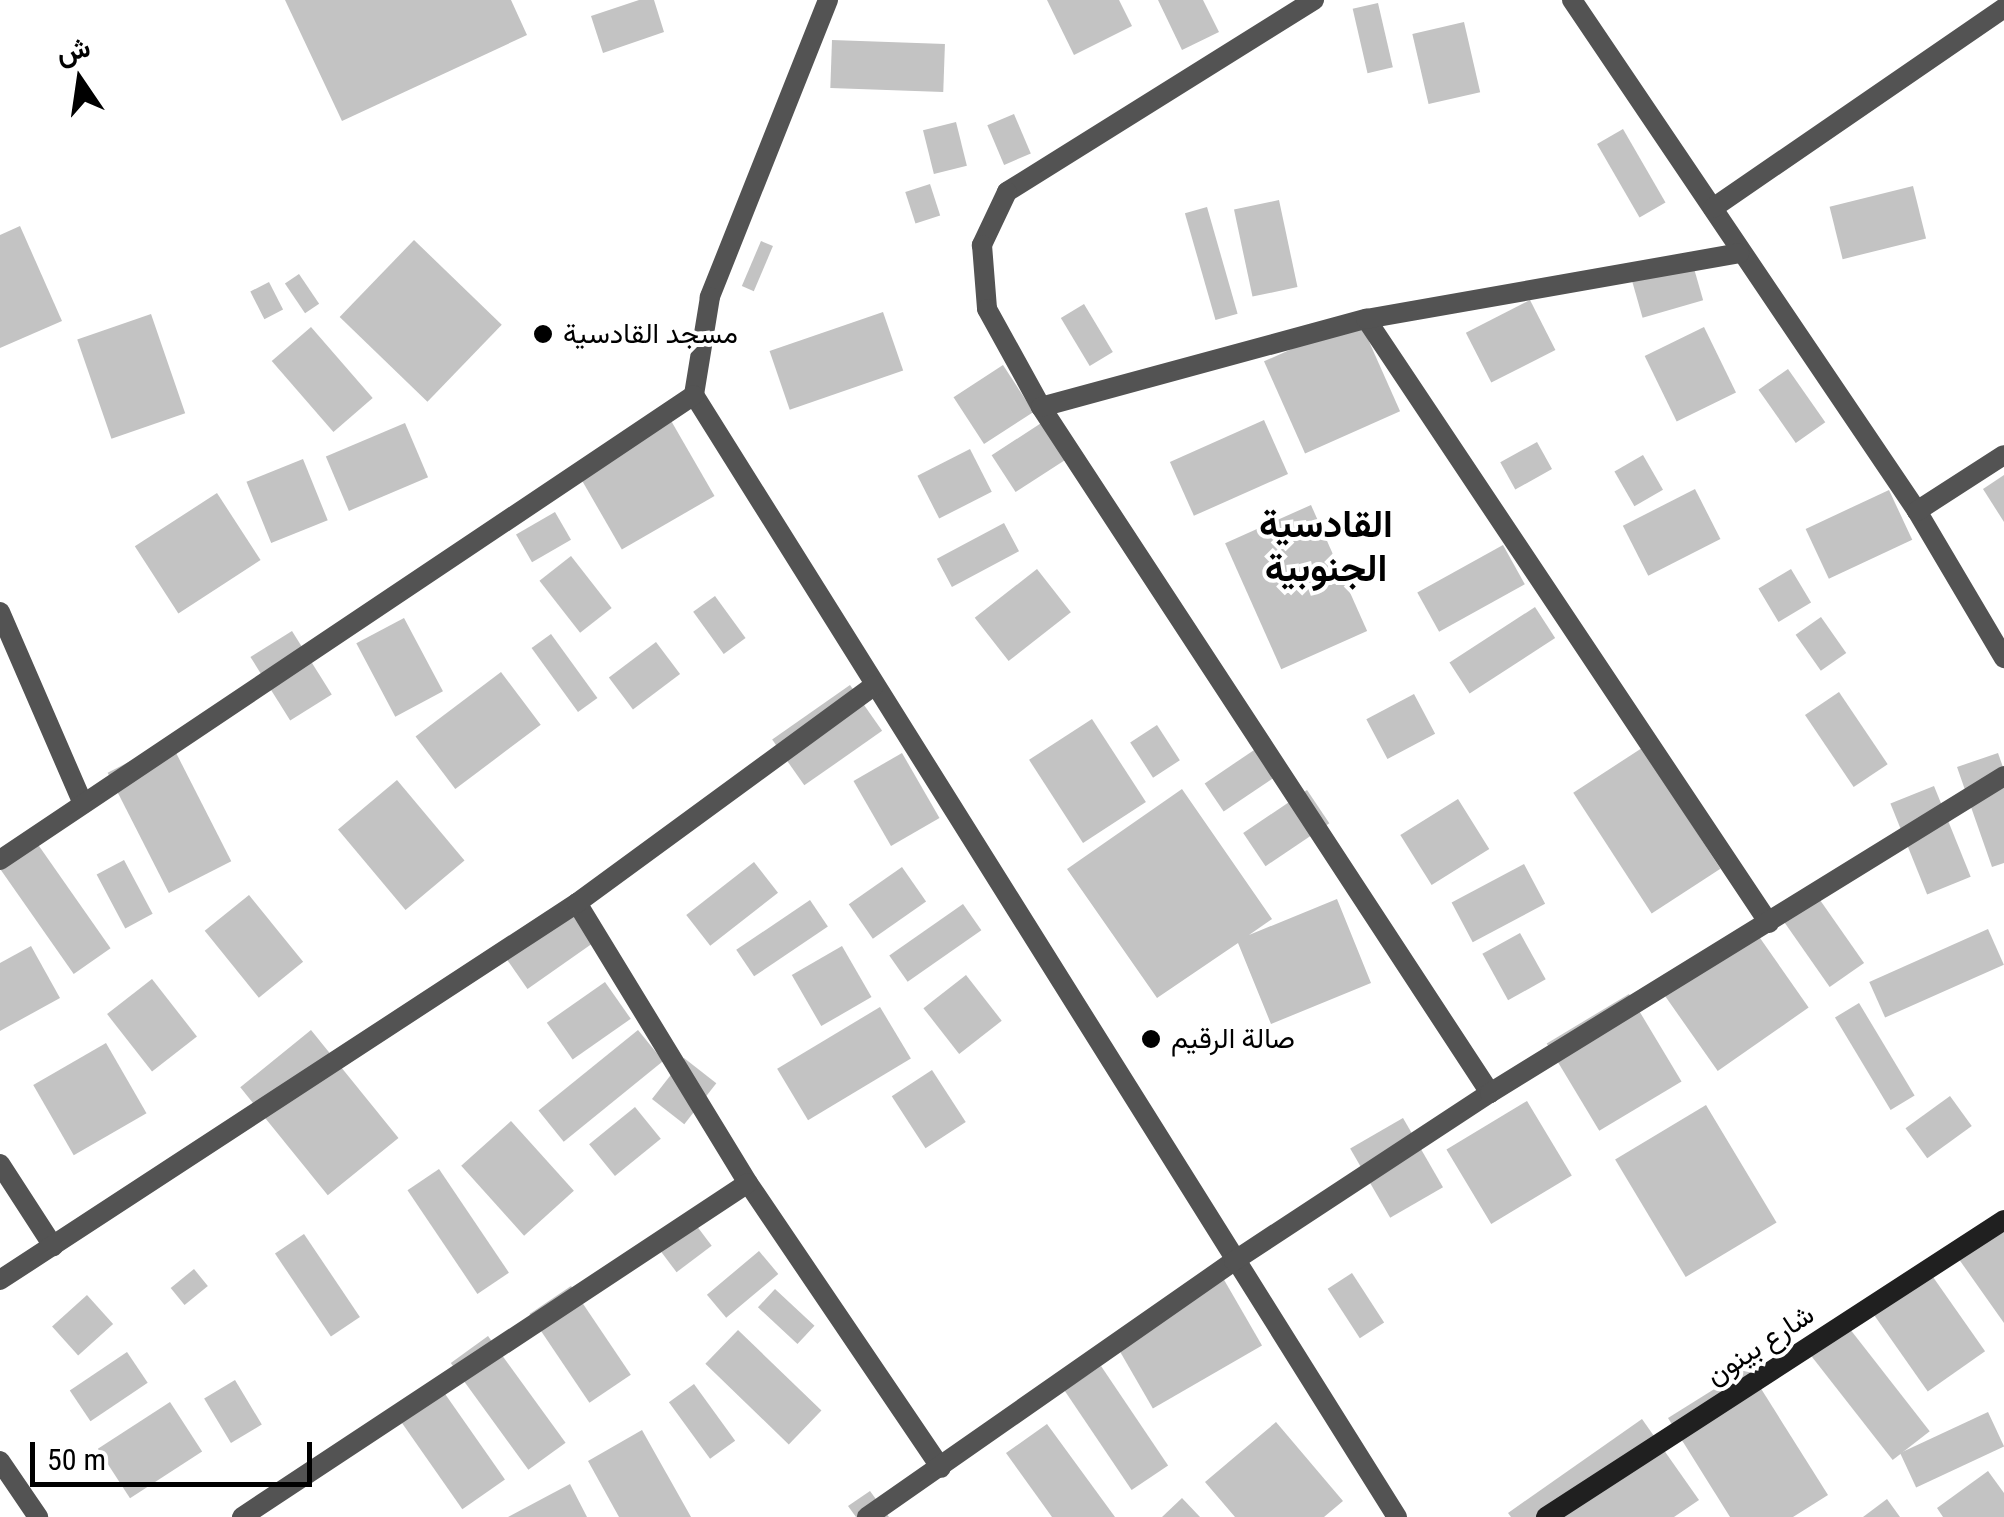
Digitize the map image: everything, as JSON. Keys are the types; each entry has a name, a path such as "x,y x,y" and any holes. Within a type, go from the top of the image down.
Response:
{"street":[{"path":"828,0 710,296 694,395 1397,1517"},
{"path":"1314,0 1007,192 982,244 987,309 1042,407 1490,1093"},
{"path":"1572,0 1714,208 1739,254 1917,512 2004,658"},
{"path":"1714,208 2004,8"},
{"path":"1042,407 1366,319 1739,254"},
{"path":"1366,319 1769,923"},
{"path":"0,860 694,395"},
{"path":"1917,512 2004,455"},
{"path":"0,612 83,804"},
{"path":"0,1280 577,902 874,686"},
{"path":"867,1517 1234,1261 1490,1093 2004,776"},
{"path":"577,902 748,1183 941,1468"},
{"path":"0,1164 53,1246"},
{"path":"242,1517 748,1183"},
{"name":"شارع بينون","path":"1546,1517 2004,1220"},
{"path":"0,1461 38,1517"}],"building":[{"path":"285,0 511,0 527,35 342,121"},
{"path":"639,0 654,0 664,32 603,53 591,16"},
{"path":"1047,0 1119,0 1132,26 1074,55"},
{"path":"1158,0 1203,0 1219,32 1182,50"},
{"path":"1378,3 1393,67 1368,73 1353,9"},
{"path":"1464,22 1480,92 1429,104 1412,34"},
{"path":"832,40 945,44 943,92 830,88"},
{"path":"1014,114 1031,154 1004,165 987,125"},
{"path":"956,122 967,166 934,174 923,130"},
{"path":"1623,129 1666,203 1640,218 1597,144"},
{"path":"930,184 940,215 915,223 905,192"},
{"path":"1913,186 1926,238 1843,259 1830,207"},
{"path":"1279,200 1298,287 1253,297 1234,210"},
{"path":"1207,207 1238,314 1215,320 1185,213"},
{"path":"20,226 62,321 0,348 0,235"},
{"path":"414,240 502,325 427,402 340,317"},
{"path":"761,241 773,246 754,291 742,286"},
{"path":"1691,258 1703,300 1643,318 1630,275"},
{"path":"299,274 319,304 305,313 285,284"},
{"path":"269,282 283,310 264,319 250,292"},
{"path":"1530,300 1555,350 1491,383 1466,333"},
{"path":"1084,304 1113,352 1090,366 1061,318"},
{"path":"883,312 903,371 790,410 770,351"},
{"path":"151,314 185,413 111,439 77,339"},
{"path":"1359,319 1400,411 1305,454 1264,361"},
{"path":"311,327 373,398 333,432 272,361"},
{"path":"1704,327 1736,393 1677,422 1645,356"},
{"path":"1003,365 1033,412 984,444 954,397"},
{"path":"1788,369 1825,422 1796,443 1759,390"},
{"path":"666,412 714,496 622,550 573,466"},
{"path":"1052,416 1076,453 1016,492 992,455"},
{"path":"1264,420 1288,474 1194,516 1170,462"},
{"path":"405,423 428,477 349,511 326,457"},
{"path":"1537,442 1552,469 1515,489 1500,462"},
{"path":"970,449 992,492 939,519 917,476"},
{"path":"1643,455 1663,490 1634,506 1614,472"},
{"path":"303,459 328,520 271,543 246,482"},
{"path":"2004,475 2004,522 1983,489"},
{"path":"1695,489 1720,539 1648,576 1623,526"},
{"path":"1889,490 1912,540 1829,579 1806,529"},
{"path":"217,493 261,560 178,613 135,546"},
{"path":"1311,505 1367,631 1281,669 1225,543"},
{"path":"555,512 571,540 532,562 516,534"},
{"path":"1004,523 1019,551 952,587 937,559"},
{"path":"1503,545 1525,584 1439,632 1417,593"},
{"path":"571,556 612,608 580,633 539,581"},
{"path":"1037,569 1071,612 1009,661 975,618"},
{"path":"1791,569 1811,602 1779,622 1758,589"},
{"path":"715,596 746,638 724,654 693,612"},
{"path":"1535,607 1555,638 1470,694 1449,663"},
{"path":"1821,617 1846,653 1821,671 1796,635"},
{"path":"404,618 443,691 395,717 356,643"},
{"path":"292,631 332,695 290,721 250,657"},
{"path":"551,634 597,698 578,712 532,648"},
{"path":"656,642 680,674 633,709 609,678"},
{"path":"501,672 541,725 455,789 416,736"},
{"path":"850,685 882,731 804,785 772,739"},
{"path":"1839,692 1888,764 1854,787 1805,715"},
{"path":"1414,694 1435,734 1387,759 1366,719"},
{"path":"1092,719 1146,802 1083,843 1029,760"},
{"path":"1157,725 1180,760 1153,778 1130,742"},
{"path":"170,741 231,861 169,893 108,773"},
{"path":"1266,742 1285,770 1224,812 1205,783"},
{"path":"1642,748 1720,869 1652,913 1573,793"},
{"path":"902,753 940,818 891,846 854,781"},
{"path":"1998,753 2004,770 2004,863 1992,867 1957,767"},
{"path":"397,780 464,860 406,910 338,829"},
{"path":"1934,786 1971,877 1927,894 1890,804"},
{"path":"1182,789 1272,919 1249,935 1337,899 1371,983 1271,1024 1238,943 1157,998 1067,869"},
{"path":"1307,790 1329,823 1266,866 1243,833"},
{"path":"1458,799 1489,849 1432,885 1400,835"},
{"path":"32,836 111,948 74,974 0,869 0,858"},
{"path":"124,860 153,914 125,928 97,875"},
{"path":"754,862 778,893 710,946 686,915"},
{"path":"1524,864 1545,904 1473,942 1452,902"},
{"path":"902,867 926,901 873,939 849,904"},
{"path":"1813,890 1864,963 1830,987 1779,914"},
{"path":"249,895 303,962 259,998 205,931"},
{"path":"810,900 828,927 754,976 736,950"},
{"path":"963,904 981,930 908,982 889,956"},
{"path":"580,907 601,937 527,989 506,959"},
{"path":"1753,928 1809,1007 1718,1071 1662,992"},
{"path":"1988,929 2004,965 1885,1018 1869,982"},
{"path":"1520,933 1546,979 1508,1000 1482,954"},
{"path":"31,946 60,998 0,1031 0,963"},
{"path":"842,946 872,997 821,1026 792,975"},
{"path":"966,975 1002,1021 959,1054 923,1008"},
{"path":"152,979 197,1037 152,1072 107,1014"},
{"path":"605,982 631,1019 573,1060 547,1023"},
{"path":"1629,994 1682,1081 1599,1131 1547,1043"},
{"path":"1859,1003 1915,1096 1891,1110 1835,1017"},
{"path":"880,1007 911,1058 808,1120 777,1069"},
{"path":"311,1030 398,1138 328,1195 240,1087"},
{"path":"638,1030 663,1061 564,1142 539,1111"},
{"path":"106,1043 146,1113 74,1155 33,1085"},
{"path":"684,1058 716,1083 684,1124 652,1099"},
{"path":"932,1070 966,1122 926,1148 892,1096"},
{"path":"1950,1096 1972,1126 1927,1158 1906,1128"},
{"path":"1527,1101 1572,1176 1491,1224 1446,1149"},
{"path":"1706,1105 1777,1222 1686,1277 1615,1160"},
{"path":"635,1107 661,1139 615,1176 589,1144"},
{"path":"1403,1118 1443,1187 1390,1218 1350,1148"},
{"path":"511,1121 574,1191 524,1236 461,1166"},
{"path":"439,1169 509,1273 477,1294 407,1190"},
{"path":"2004,1211 2004,1323 1951,1248"},
{"path":"687,1213 712,1246 677,1272 652,1239"},
{"path":"304,1234 360,1317 331,1336 275,1254"},
{"path":"759,1251 778,1274 726,1318 707,1295"},
{"path":"1926,1267 1985,1351 1928,1392 1869,1307"},
{"path":"194,1269 208,1286 185,1305 171,1288"},
{"path":"1352,1273 1384,1322 1360,1338 1328,1289"},
{"path":"1223,1278 1262,1346 1153,1409 1114,1341"},
{"path":"571,1286 631,1375 589,1403 530,1314"},
{"path":"775,1289 814,1326 797,1344 758,1307"},
{"path":"87,1295 113,1324 78,1355 52,1326"},
{"path":"1846,1324 1930,1431 1893,1460 1809,1353"},
{"path":"738,1330 821,1411 789,1444 705,1364"},
{"path":"488,1336 566,1443 528,1470 451,1363"},
{"path":"127,1352 148,1383 90,1421 70,1391"},
{"path":"1101,1366 1168,1465 1132,1490 1065,1391"},
{"path":"1748,1368 1828,1495 1793,1517 1730,1517 1668,1418"},
{"path":"235,1380 262,1425 231,1443 204,1399"},
{"path":"694,1384 735,1441 710,1459 669,1402"},
{"path":"443,1391 505,1479 462,1509 400,1421"},
{"path":"170,1402 202,1451 130,1498 98,1449"},
{"path":"1988,1412 2004,1446 1916,1487 1900,1453"},
{"path":"1642,1419 1699,1500 1674,1517 1511,1517 1508,1513"},
{"path":"1276,1422 1343,1501 1324,1517 1235,1517 1205,1482"},
{"path":"1047,1424 1115,1517 1052,1517 1006,1453"},
{"path":"642,1430 691,1517 619,1517 588,1461"},
{"path":"1988,1471 2004,1493 2004,1517 1943,1517 1937,1508"},
{"path":"570,1484 587,1517 508,1517"},
{"path":"870,1491 889,1517 856,1517 848,1506"},
{"path":"1182,1498 1200,1517 1162,1517"},
{"path":"1887,1499 1900,1517 1863,1517"}],"place":[{"name":"مسجد القادسية","path":"543,334"},
{"name":"صالة الرقيم","path":"1151,1039"}],"district":[{"name":"القادسية الجنوبية","path":"1326,547"}]}
